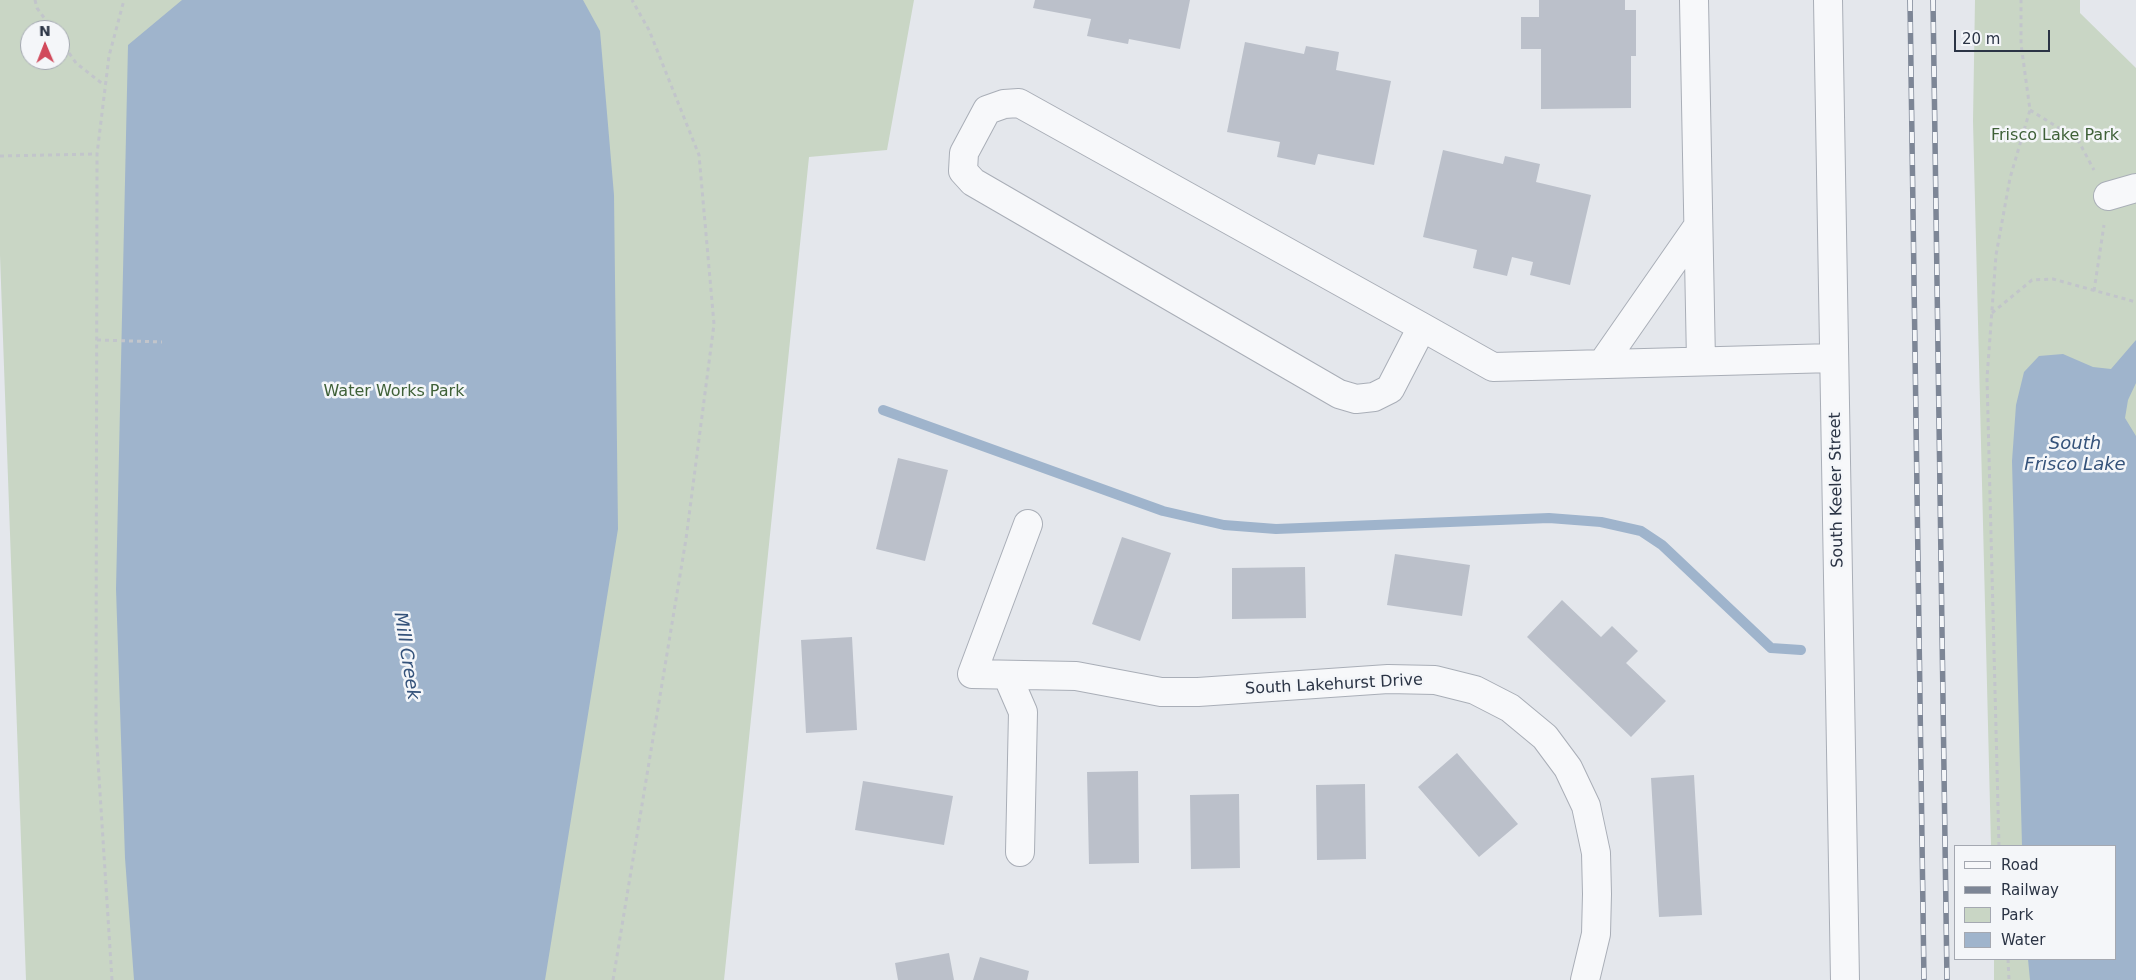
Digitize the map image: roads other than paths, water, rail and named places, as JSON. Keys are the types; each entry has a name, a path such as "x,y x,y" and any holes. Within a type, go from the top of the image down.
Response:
{"street":[{"path":"1694,0 1701,362"},
{"name":"South Keeler Street","path":"1828,0 1845,980"},
{"path":"1422,327 1390,389 1374,397 1356,399 1339,394 973,182 963,171 964,153 987,110 1004,104 1019,103 1422,327 1493,367 1834,358"},
{"path":"2108,196 2136,188"},
{"path":"1602,364 1698,226"},
{"name":"South Lakehurst Drive","path":"1028,524 972,674 1076,676 1170,692 1198,692 1388,679 1435,680 1475,690 1510,708 1545,737 1568,768 1586,806 1596,853 1597,894 1596,934 1585,980"},
{"path":"1007,675 1024,712 1020,852"}],"water":[{"name":"Water Works Park","path":"182,0 583,0 600,31 614,195 618,529 545,980 134,980 125,858 116,589 128,45"},
{"name":"South Frisco Lake","path":"2136,340 2136,383 2128,400 2125,418 2136,436 2136,980 2030,980 2028,960 2116,960 2116,845 2022,845 2012,461 2016,405 2024,372 2039,356 2063,354 2093,367 2111,369"}],"waterway":[{"path":"883,410 1163,511 1224,525 1276,529 1549,518 1601,522 1641,531 1662,545 1771,648 1801,650"}],"railway":[{"path":"1910,0 1924,980"},
{"path":"1933,0 1947,980"}],"park label":[{"name":"Frisco Lake Park","path":"2055,136"}],"water label":[{"name":"Mill Creek","path":"406,656"}]}
